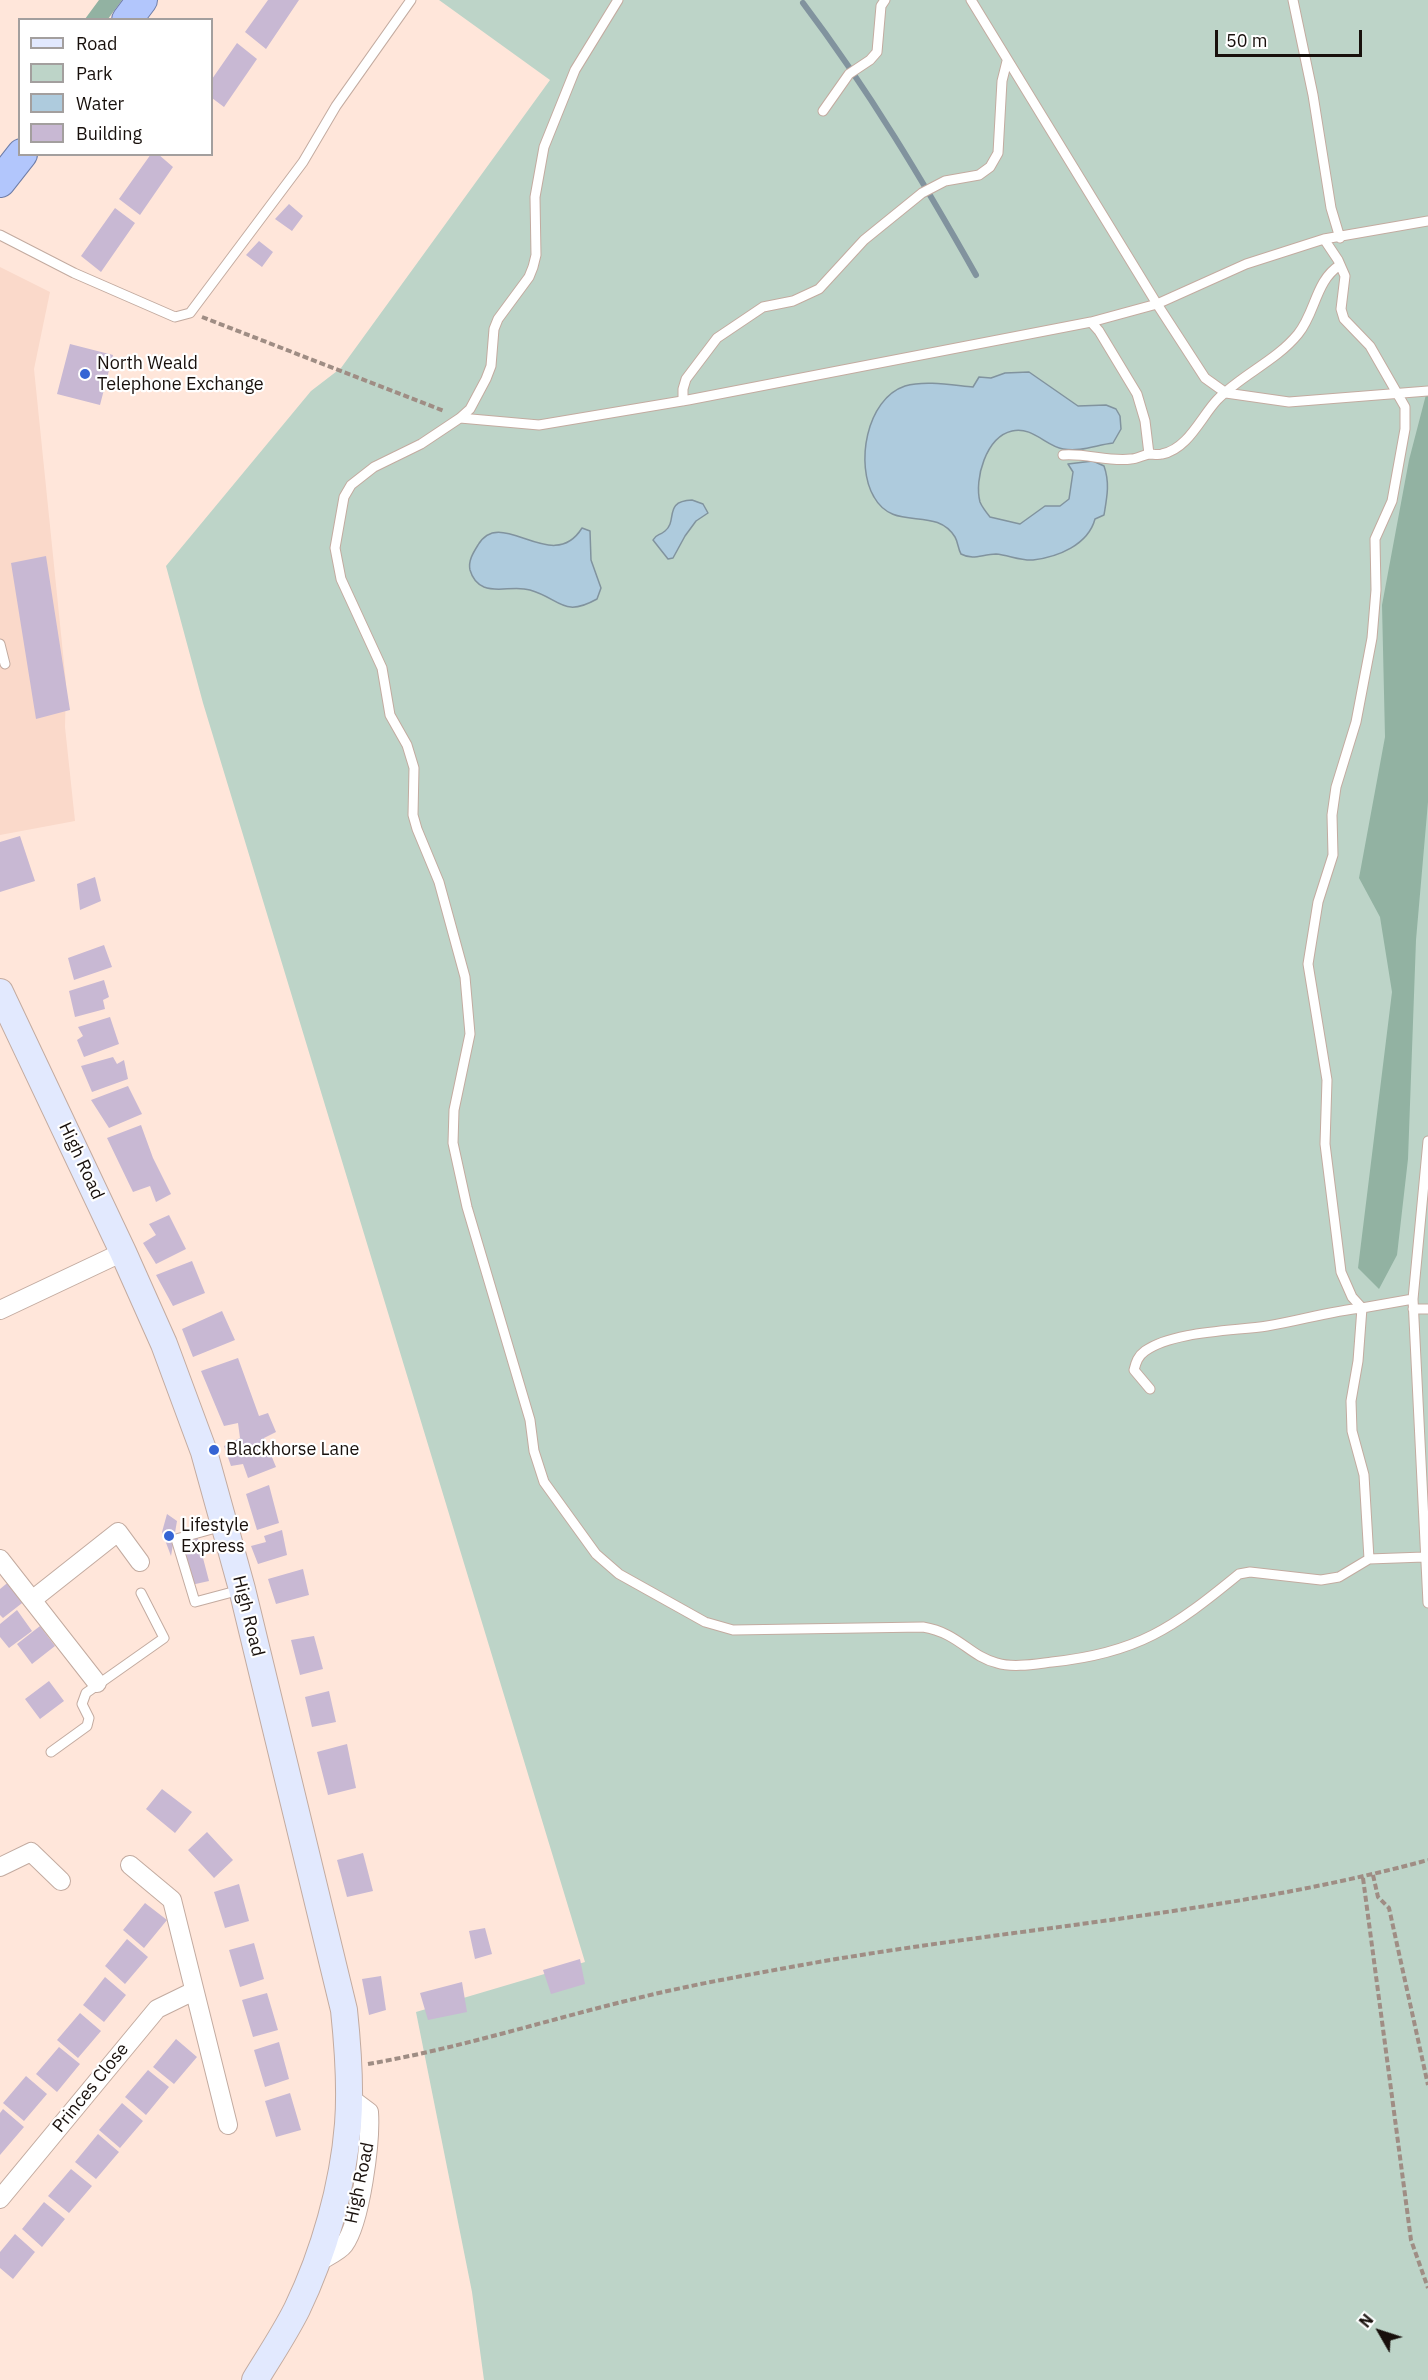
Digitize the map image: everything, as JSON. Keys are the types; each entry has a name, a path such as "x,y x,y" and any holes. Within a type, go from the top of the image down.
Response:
{"highway":[{"path":"128,18 141,0"},
{"path":"0,182 20,156"}],"main road":[{"name":"High Road","path":"0,992 123,1252 172,1366 204,1452 242,1589 344,2010 350,2067 348,2126 335,2202 316,2263 296,2310 255,2380"}],"street":[{"path":"0,1310 123,1252"},
{"path":"32,1600 118,1533 140,1562"},
{"path":"0,1558 97,1683"},
{"path":"0,1867 32,1852 61,1881"},
{"path":"130,1865 172,1900 228,2125"},
{"name":"Princes Close","path":"0,2199 157,2009 194,1991"}],"lane":[{"path":"0,235 74,273 175,317 190,313 303,162 336,106 411,0"},
{"path":"618,0 575,70 559,106 538,172 536,255 533,267 529,277 498,319 494,329 491,366 486,379 470,409 460,418 421,444 374,467 351,485 344,497 336,533 337,564 341,579 382,668 390,716 407,745 414,768 413,815 439,882 465,977 470,1034 453,1126 453,1143 466,1207 531,1420 537,1466 550,1494 596,1554 619,1574 718,1627 748,1630 923,1627 940,1630 955,1637 991,1661 1011,1664 1037,1664 1107,1654 1142,1641 1172,1627 1239,1574 1250,1572 1321,1580 1339,1577 1369,1559 1424,1557"},
{"path":"823,111 849,74 870,60 877,52 881,6 885,0"},
{"path":"970,0 1205,378 1226,393 1289,402 1428,391"},
{"path":"1293,0 1331,208 1340,238"},
{"path":"683,401 682,388 686,379 717,338 763,307 793,301 819,289 864,240 922,193 945,181 979,175 990,167 998,153 1002,81 1007,62"},
{"path":"460,418 539,425 683,401 1091,322 1157,304 1246,264 1324,239 1428,221"},
{"path":"1324,239 1340,265 1346,284 1341,309 1344,319 1370,346 1400,393 1405,407 1405,429 1392,501 1375,539 1376,590 1372,638 1356,722 1336,787 1332,814 1333,855 1316,913 1308,964 1327,1080 1325,1144 1341,1272 1352,1297 1362,1308 1351,1410 1352,1431 1364,1475 1369,1559"},
{"path":"1063,455 1081,453 1130,459 1149,454 1163,454 1180,444 1226,393 1288,346 1310,314 1321,284 1340,265"},
{"path":"1091,322 1099,331 1137,394 1145,421 1149,454"},
{"path":"0,644 5,664"},
{"path":"1428,1141 1413,1299 1428,1603"},
{"path":"1150,1389 1134,1370 1136,1359 1157,1344 1213,1332 1266,1326 1362,1308 1397,1304 1413,1299"},
{"path":"1413,1309 1428,1309"},
{"path":"225,1525 177,1539 195,1602 242,1589"},
{"path":"51,1752 86,1729 89,1718 82,1700 86,1693 97,1683 164,1638 141,1593"}],"path":[{"path":"190,313 460,418"},
{"path":"350,2067 423,2054 644,1996 793,1967 1268,1895 1363,1878 1428,1860"},
{"path":"1373,1875 1378,1897 1389,1908 1428,2085"},
{"path":"1363,1878 1411,2240 1428,2288"}],"shaded area":[{"path":"0,267 50,292 34,369 66,683 65,727 75,821 0,835"}],"green space":[{"path":"99,0 122,0 109,18 86,18"},
{"path":"439,0 1428,0 1428,2380 484,2380 472,2292 416,2012 585,1962 203,703 166,566 311,391 341,368 550,80"},
{"path":"1428,387 1428,802 1416,940 1408,1159 1397,1255 1379,1289 1358,1268 1392,992 1380,917 1359,878 1385,737 1382,605 1409,460"}],"water":[{"path":"1029,372 1078,406 1106,405 1116,409 1120,416 1121,429 1113,443 1076,450 1057,447 1026,431 1012,431 1003,435 995,441 984,460 979,482 980,502 990,517 1020,524 1045,506 1060,506 1069,499 1073,472 1068,464 1093,461 1104,466 1106,472 1107,490 1104,515 1095,519 1086,536 1079,543 1062,553 1033,560 996,554 970,557 961,554 955,537 937,522 903,517 882,508 868,484 865,451 873,418 881,404 892,393 905,386 921,383 973,387 979,377 991,378 1005,373"},
{"path":"692,500 703,504 708,513 696,521 673,558 668,559 653,540 669,527 672,512 677,504"},
{"path":"582,528 590,531 591,560 601,588 597,599 586,604 569,607 530,590 490,589 479,584 471,573 470,563 473,554 488,535 500,532 542,544 556,545 570,541"}],"building":[{"path":"268,0 299,0 266,49 245,32"},
{"path":"237,43 257,59 224,107 213,99 213,78"},
{"path":"150,156 160,156 173,167 140,215 119,199"},
{"path":"289,204 303,216 292,231 275,219"},
{"path":"115,208 135,223 101,272 81,256"},
{"path":"259,241 273,252 262,267 246,255"},
{"name":"North Weald Telephone Exchange","path":"70,344 113,355 100,405 57,394"},
{"path":"46,556 70,710 36,719 11,563"},
{"path":"20,836 35,881 0,892 0,842"},
{"path":"95,877 101,901 80,910 77,884"},
{"path":"104,945 112,967 74,980 68,958"},
{"path":"104,980 109,997 103,1000 105,1009 75,1017 69,991"},
{"path":"110,1017 119,1044 84,1057 77,1040 83,1036 78,1027"},
{"path":"113,1057 117,1064 124,1060 128,1079 92,1092 81,1066"},
{"path":"128,1086 142,1114 109,1128 91,1100"},
{"path":"141,1125 153,1158 171,1194 156,1202 150,1186 133,1192 107,1138"},
{"path":"169,1215 186,1249 156,1264 143,1243 156,1235 149,1224"},
{"path":"192,1261 205,1293 173,1306 156,1275"},
{"path":"222,1311 235,1340 193,1357 182,1329"},
{"path":"238,1358 259,1416 268,1413 276,1432 264,1438 276,1467 248,1478 243,1464 231,1466 224,1446 240,1438 238,1423 224,1426 201,1371"},
{"path":"269,1485 279,1523 257,1530 246,1494"},
{"name":"Lifestyle Express","path":"167,1514 177,1521 171,1556 162,1532"},
{"path":"282,1530 287,1555 258,1564 251,1546 266,1542 264,1536"},
{"path":"197,1535 209,1581 191,1585 179,1540"},
{"path":"303,1569 309,1595 276,1604 268,1579"},
{"path":"11,1580 26,1600 3,1618 0,1615 0,1589"},
{"path":"17,1610 32,1631 9,1648 0,1637 0,1624"},
{"path":"40,1626 55,1646 32,1664 17,1644"},
{"path":"314,1636 323,1669 300,1675 291,1640"},
{"path":"49,1681 64,1701 40,1719 25,1699"},
{"path":"329,1691 336,1722 312,1727 305,1697"},
{"path":"347,1744 356,1788 328,1795 317,1752"},
{"path":"162,1789 192,1812 175,1833 146,1809"},
{"path":"207,1832 233,1860 214,1878 188,1850"},
{"path":"363,1853 373,1891 347,1897 337,1860"},
{"path":"239,1884 249,1921 225,1928 214,1892"},
{"path":"145,1903 167,1920 144,1948 123,1930"},
{"path":"485,1928 492,1954 475,1959 469,1931"},
{"path":"127,1939 148,1957 125,1984 105,1966"},
{"path":"254,1943 264,1979 240,1987 229,1950"},
{"path":"580,1959 585,1984 551,1994 543,1970"},
{"path":"381,1976 386,2010 369,2015 362,1979"},
{"path":"105,1977 126,1995 104,2022 83,2005"},
{"path":"462,1982 467,2012 428,2020 420,1993"},
{"path":"267,1993 278,2030 253,2037 242,2000"},
{"path":"80,2013 101,2031 78,2058 57,2040"},
{"path":"176,2039 197,2057 174,2084 153,2067"},
{"path":"279,2042 289,2079 265,2087 254,2050"},
{"path":"59,2047 80,2064 57,2092 36,2074"},
{"path":"148,2070 169,2087 146,2115 125,2097"},
{"path":"26,2076 47,2094 24,2121 3,2103"},
{"path":"290,2093 301,2130 276,2137 265,2101"},
{"path":"122,2103 143,2121 120,2148 99,2130"},
{"path":"3,2109 24,2127 0,2155 0,2113"},
{"path":"98,2134 119,2152 96,2179 75,2162"},
{"path":"71,2169 92,2186 69,2213 48,2196"},
{"path":"44,2202 65,2219 42,2247 22,2229"},
{"path":"15,2234 35,2252 13,2279 0,2268 0,2252"}],"waterway":[{"path":"803,3 894,136 976,275"}],"place":[{"name":"North Weald Telephone Exchange","path":"85,374"},
{"name":"Blackhorse Lane","path":"214,1450"},
{"name":"Lifestyle Express","path":"169,1536"}]}
